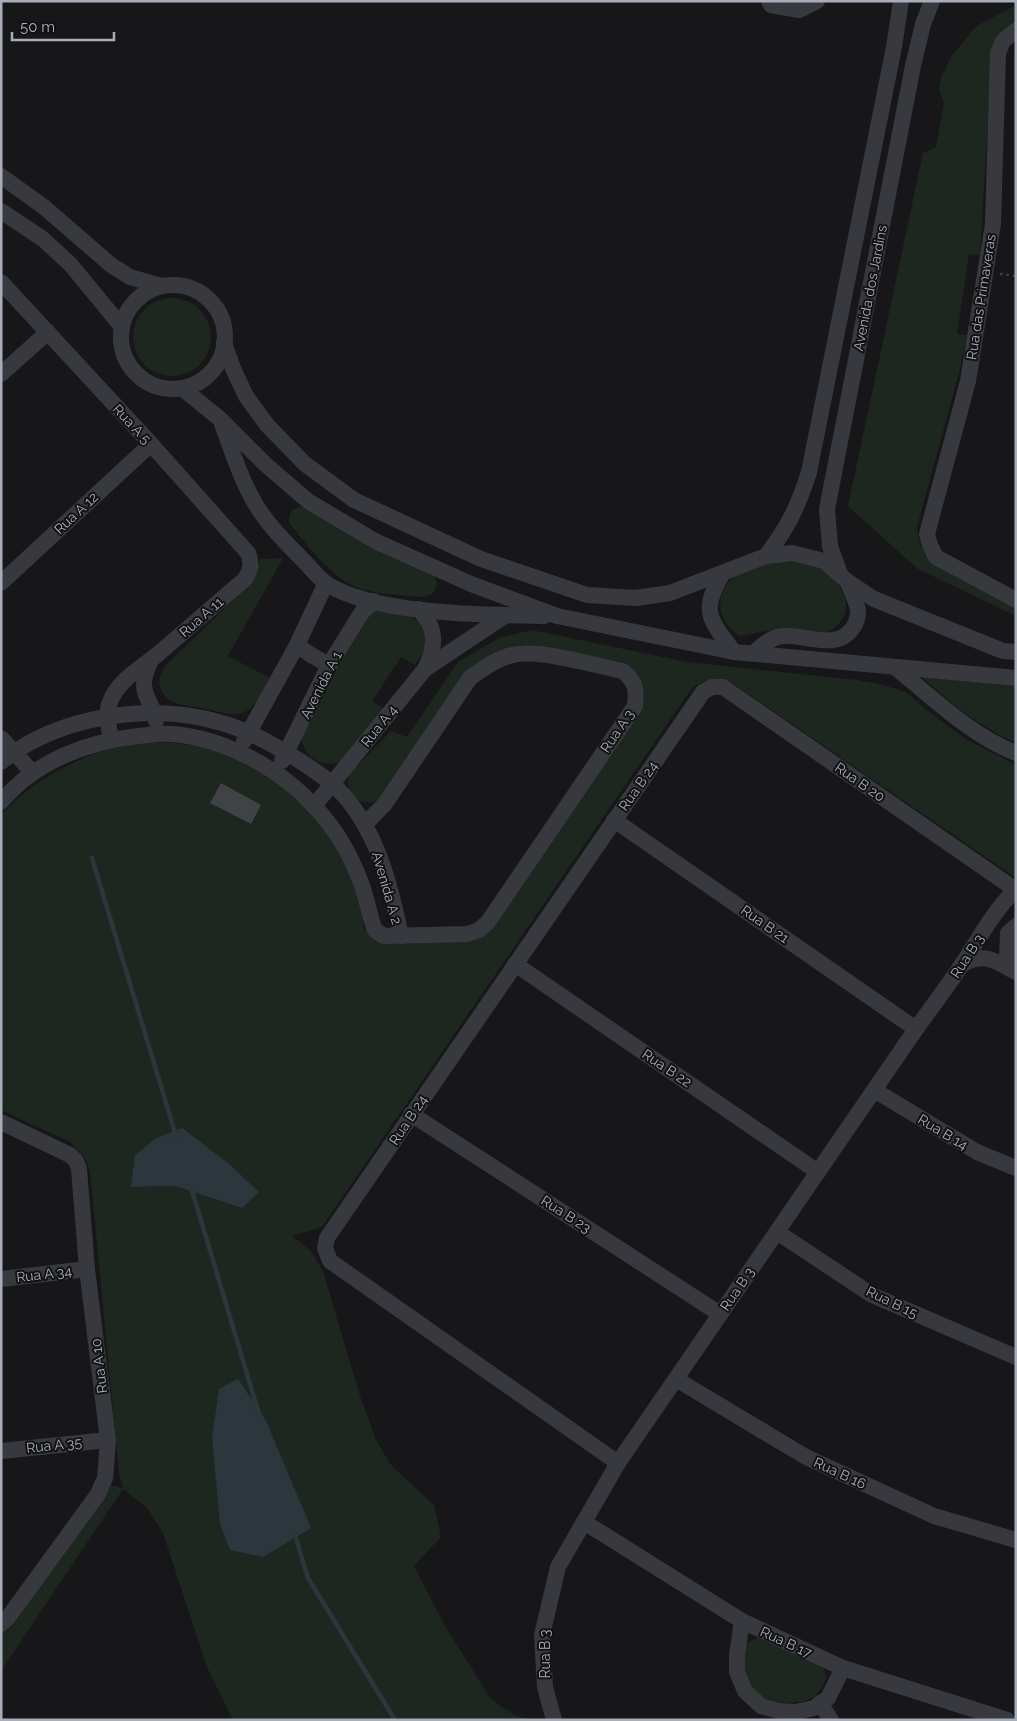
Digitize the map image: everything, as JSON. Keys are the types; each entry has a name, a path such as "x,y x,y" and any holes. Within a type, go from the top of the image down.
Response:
{"street":[{"path":"769,1 771,5 799,10 817,1"},
{"name":"Avenida dos Jardins","path":"766,556 783,533 799,504 809,472 894,47 901,1"},
{"name":"Avenida dos Jardins","path":"754,653 766,642 782,636 837,640 848,635 856,625 858,612 830,546 827,509 913,66 923,24 932,1"},
{"name":"Rua das Primaveras","path":"1013,32 1003,41 998,53 993,224 968,381 927,534 936,557 1016,600"},
{"path":"1,176 44,208 111,265 130,277 161,286"},
{"path":"1,210 43,239 71,265 122,327"},
{"name":"Rua A 5","path":"1,282 151,444 248,553 251,562 250,572"},
{"path":"177,285 194,289 207,298 218,311 224,327 224,343 220,359 210,373 197,383 182,388 165,388 149,383 136,373 126,360 121,344 122,327 126,313 135,301 147,292 161,286 177,285"},
{"path":"1,374 48,332"},
{"path":"224,343 246,396 266,425 305,464 354,500 481,559 587,595 636,598 670,593 766,556 792,553 824,561 845,579 874,599 1003,651 1016,652"},
{"path":"182,388 220,419 265,464 308,501 367,536 471,584 557,616 734,652 1016,678"},
{"path":"220,419 240,472 256,505 281,537 326,583 349,594 374,601 418,609 506,615 557,616"},
{"name":"Rua A 12","path":"1,583 151,444"},
{"name":"Rua A 11","path":"111,739 108,717 109,702 126,678 151,660 245,579 250,572"},
{"path":"723,573 711,592 709,609 713,625 734,652"},
{"path":"238,752 297,645 326,583"},
{"name":"Avenida A 1","path":"275,772 329,665 362,612 374,601"},
{"name":"Rua A 4","path":"314,806 425,669 433,653 433,633 428,620 418,609"},
{"name":"Rua A 4","path":"425,669 506,615"},
{"path":"297,645 329,665"},
{"name":"Rua A 3","path":"365,824 384,805 470,678 490,664 517,654 544,655 623,671 632,679 637,692 635,706 488,922 479,930 467,934 400,936"},
{"path":"151,660 144,683 148,700 156,713 156,734"},
{"path":"895,666 956,718 1005,749 1016,753"},
{"name":"Rua B 20","path":"703,692 712,686 724,687 1016,890"},
{"name":"Rua B 24","path":"618,1464 330,1261 325,1248 327,1238 703,692"},
{"name":"Avenida A 2","path":"1,762 14,751 54,730 80,722 108,717 156,713 222,722 249,733 286,753 333,784 347,799 365,824 377,850 389,885 400,936 384,936 375,930 362,884 349,855 335,832 314,806 275,772 238,752 204,740 172,734 111,739 59,758 33,773 1,802"},
{"path":"1,738 33,773"},
{"name":"Rua B 21","path":"614,820 916,1029"},
{"path":"1013,971 1007,958 1012,929 1009,911 1016,890"},
{"name":"Rua B 3","path":"554,1720 545,1687 542,1635 558,1567 618,1464 916,1029 962,965 982,932 1004,901 1016,890"},
{"path":"962,965 972,959 985,958 992,959 1013,971"},
{"name":"Rua B 22","path":"516,964 818,1172"},
{"name":"Rua B 14","path":"874,1090 977,1152 1016,1168"},
{"name":"Rua B 23","path":"412,1114 720,1314"},
{"name":"Rua A 10","path":"1,1122 70,1155 76,1161 79,1169 88,1268 108,1440 105,1478 98,1494 7,1619 1,1624"},
{"name":"Rua B 15","path":"777,1232 872,1295 1016,1357"},
{"name":"Rua A 34","path":"1,1279 88,1268"},
{"name":"Rua B 16","path":"676,1379 806,1457 934,1516 1016,1540"},
{"name":"Rua A 35","path":"1,1451 108,1440"},
{"name":"Rua B 17","path":"584,1522 742,1621 843,1668 1007,1720"},
{"path":"742,1621 737,1655 737,1672 745,1690 761,1706 779,1711 796,1712 814,1708 828,1698 843,1668"},
{"path":"820,1703 831,1720"}],"shaded area":[{"path":"1016,5 1016,20 1004,30 992,52 980,254 969,255 957,334 967,335 959,373 917,527 920,544 927,556 1016,606 1016,616 918,569 848,506 923,153 936,147 944,103 939,89 941,78 951,57 973,30 982,23"},
{"path":"164,298 180,298 194,304 205,315 211,329 211,345 205,359 194,370 180,376 164,376 150,370 139,359 133,345 133,329 139,315 150,304"},
{"path":"304,506 434,575 437,583 434,592 427,596 419,597 384,594 348,583 336,575 316,556 289,523 292,511"},
{"path":"283,558 228,656 270,678 253,706 240,714 231,714 173,702 163,694 159,681 166,665 247,587 255,576 260,559"},
{"path":"778,559 813,565 832,578 840,587 846,606 844,616 838,624 827,632 772,630 740,636 731,630 725,622 720,604 725,586 741,572"},
{"path":"375,611 405,613 420,623 427,636 424,651 415,665 401,657 372,701 383,708 344,761 329,764 322,763 306,751 300,737 359,623"},
{"path":"532,630 687,662 857,680 884,685 907,693 964,738 1016,765 1016,878 731,682 715,679 701,683 692,688 322,1227 292,1236 311,1251 323,1271 360,1396 376,1440 391,1465 434,1505 441,1537 414,1566 445,1626 491,1699 514,1715 531,1720 233,1720 207,1667 163,1533 147,1508 123,1489 1,1671 1,1634 12,1627 109,1485 123,1488 119,1473 90,1171 83,1155 70,1142 1,1110 1,815 26,792 53,773 83,759 114,748 146,743 179,743 212,750 267,774 277,781 325,827 354,881 360,901 364,929 374,936 468,938 642,707 631,667 623,662 521,645 499,653 378,800 365,802 355,798 349,787 349,774 391,731 407,737 458,662 499,638","holes":["228,1163 242,1208 175,1186 131,1187"]},
{"path":"922,677 1016,686 1016,743 990,730 966,714"},
{"path":"182,1128 228,1163 259,1192 242,1208 175,1186 131,1187 135,1155 156,1138"},
{"path":"238,1379 266,1421 311,1528 263,1557 230,1550 220,1524 212,1437 219,1389"},
{"path":"760,1636 824,1668 826,1679 818,1693 806,1700 787,1703 768,1699 752,1690 746,1680 741,1656 748,1643"}],"building":[{"path":"221,783 261,805 251,824 210,803"}],"waterway":[{"path":"92,858 176,1136"},
{"path":"191,1187 259,1414"},
{"path":"294,1532 308,1578 395,1720"}]}
